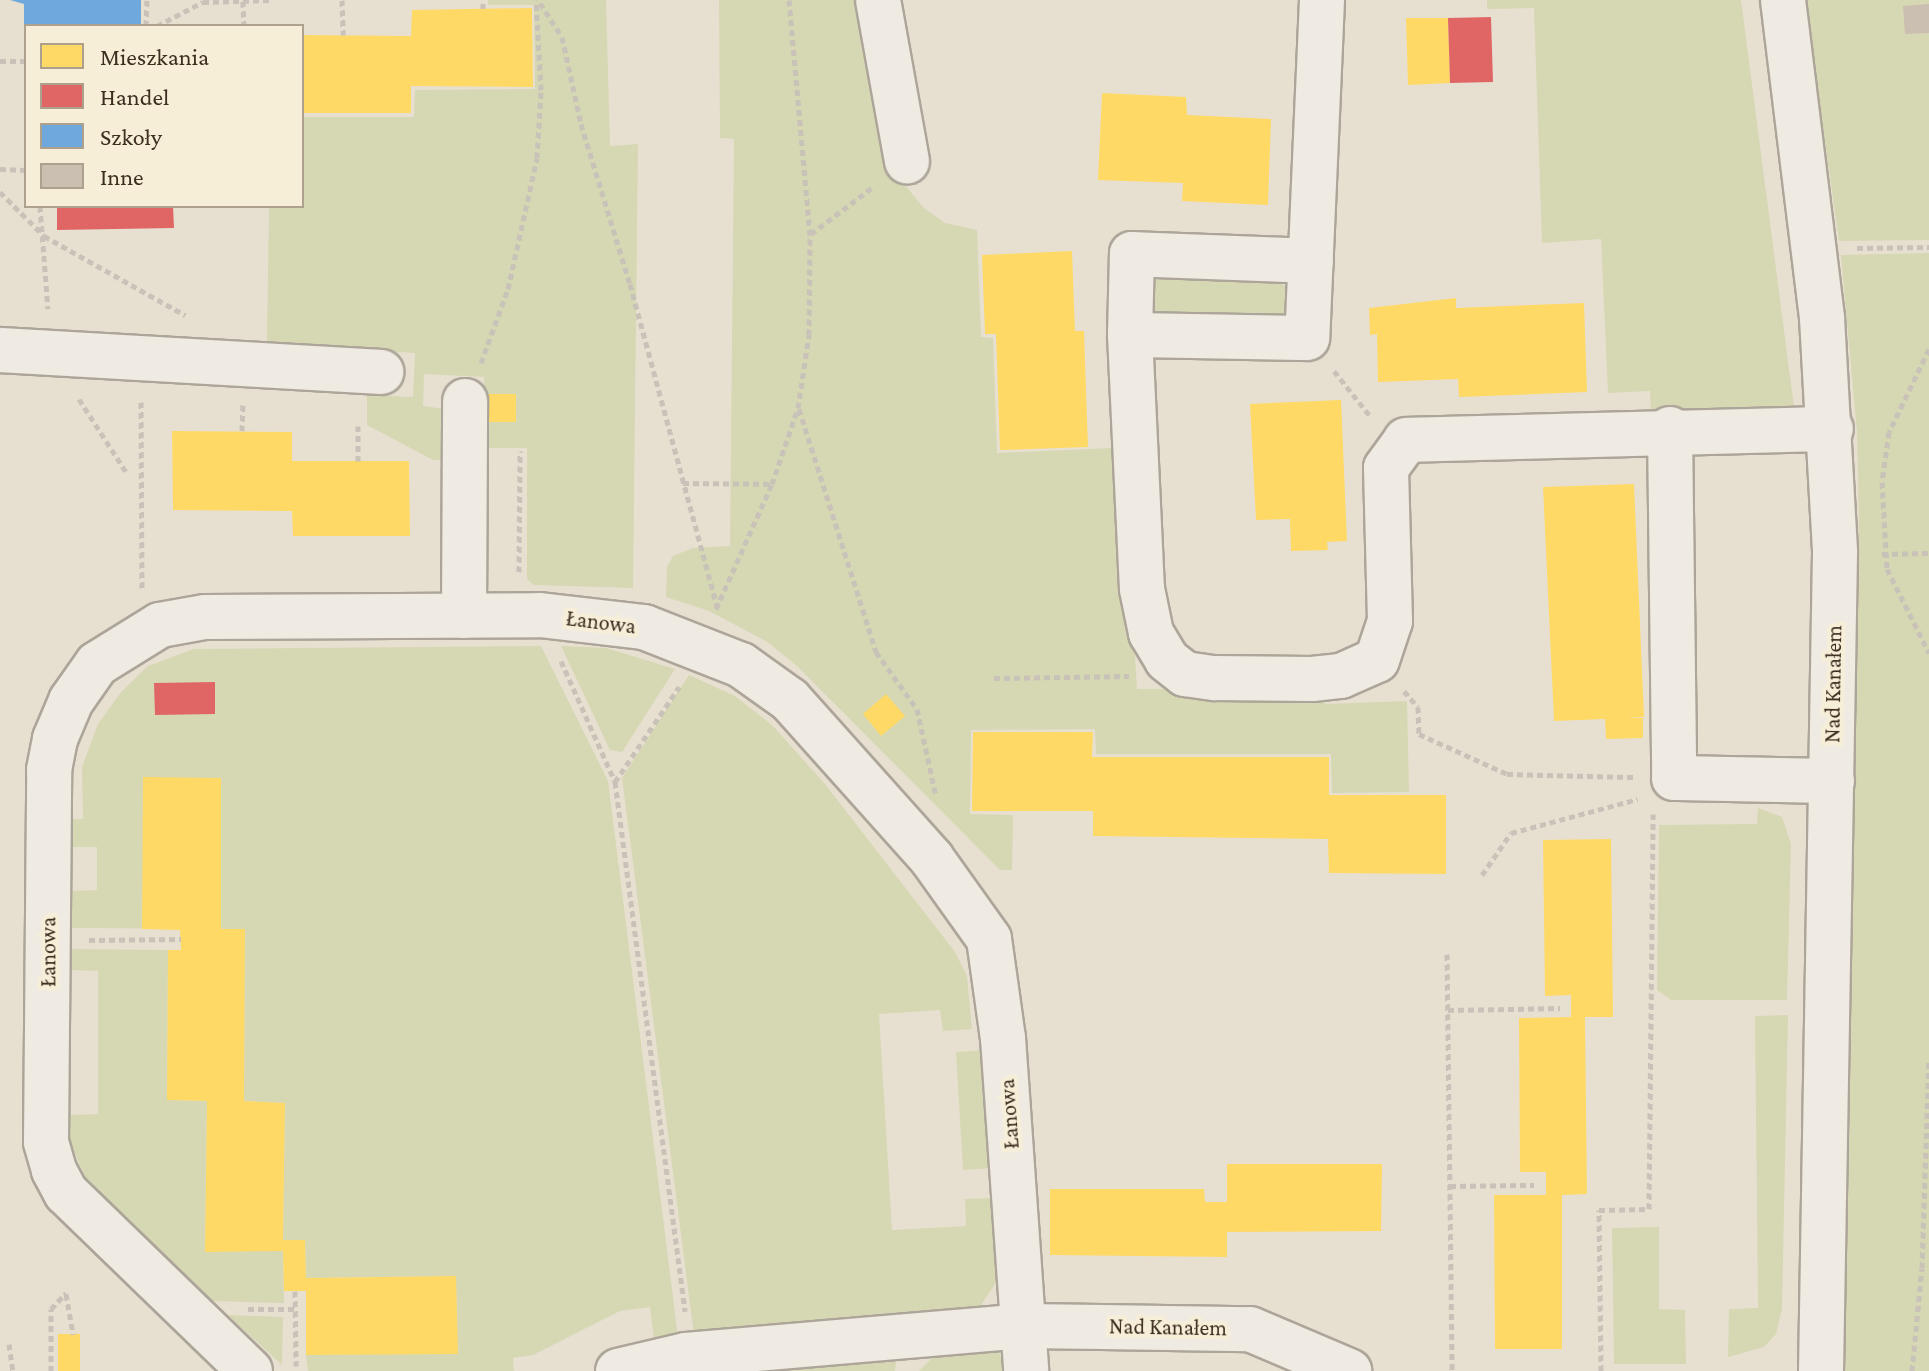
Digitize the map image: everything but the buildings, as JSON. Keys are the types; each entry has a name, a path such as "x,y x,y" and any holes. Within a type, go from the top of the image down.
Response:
{"street":[{"path":"878,0 907,161"},
{"path":"1130,335 1307,338 1322,0"},
{"name":"Nad Kanałem","path":"1783,0 1816,248 1831,429 1832,781 1821,1371"},
{"path":"1311,261 1132,254 1130,335 1142,589 1151,633 1167,660 1185,674 1215,678 1312,679 1341,676 1377,660 1390,621 1384,505 1386,468 1396,448 1423,438 1670,429 1831,429"},
{"path":"0,350 381,372"},
{"path":"464,616 465,401"},
{"path":"1670,429 1661,783 1832,781"},
{"name":"Łanowa","path":"250,1371 66,1193 54,1170 46,1126 49,770 55,739 71,701 97,664 160,625 205,617 600,619 644,627 741,665 790,700 932,859 989,939 1003,1038 1023,1326"},
{"path":"618,1371 686,1355 911,1353 1023,1326 1026,1371"},
{"name":"Nad Kanałem","path":"1023,1326 1250,1329 1349,1371"}],"path":[{"path":"146,24 147,0"},
{"path":"161,24 203,1 273,0"},
{"path":"342,0 343,35"},
{"path":"483,0 483,9"},
{"path":"712,619 772,484 798,408 809,335 810,235 789,0"},
{"path":"243,1 244,24"},
{"path":"465,401 508,289 525,224 540,103 538,1"},
{"path":"538,1 562,37 581,124 717,607"},
{"path":"0,61 24,61"},
{"path":"810,235 907,161"},
{"path":"0,169 24,170"},
{"path":"0,192 44,236 193,320"},
{"path":"40,208 50,352 126,472"},
{"path":"1816,248 1929,247"},
{"path":"1307,338 1396,448"},
{"path":"1929,349 1889,432 1882,482 1884,554 1895,589 1929,653"},
{"path":"141,392 142,604"},
{"path":"798,408 876,652 917,709 938,810"},
{"path":"358,426 358,461"},
{"path":"519,589 520,451"},
{"path":"683,483 772,484"},
{"path":"1884,554 1929,553"},
{"path":"557,653 615,782 685,1305 686,1355"},
{"path":"994,678 1149,676 1167,660"},
{"path":"1377,660 1418,707 1419,734 1507,774 1661,783"},
{"path":"615,782 684,679"},
{"path":"1482,875 1511,833 1661,783"},
{"path":"1601,1371 1599,1210 1649,1209 1661,783"},
{"path":"99,940 181,939"},
{"path":"1447,954 1452,1371"},
{"path":"1448,1010 1560,1008"},
{"path":"1912,1371 1922,1279 1929,1059"},
{"path":"1450,1186 1534,1185"},
{"path":"295,1291 296,1371"},
{"path":"51,1371 51,1309 66,1293 73,1334"},
{"path":"9,1344 13,1371"}],"green space":[{"path":"488,0 606,0 610,146 638,144 633,588 534,585 527,579 527,448 485,448 484,377 424,374 423,406 445,409 446,460 433,460 367,425 367,395 413,397 415,353 267,344 269,208 304,208 304,117 414,117 415,90 535,89 534,5 488,5"},
{"path":"719,0 863,0 891,156 904,184 924,208 945,223 977,230 981,337 993,338 997,453 1113,448 1129,561 1137,689 1324,689 1325,704 1407,701 1409,792 1332,793 1331,754 1096,754 1095,729 971,730 970,814 1013,815 1012,870 1000,870 797,666 766,641 709,611 666,597 667,567 673,556 693,548 730,546 734,139 720,138"},
{"path":"1487,0 1741,0 1794,407 1788,413 1651,416 1650,391 1608,393 1601,239 1542,243 1534,8 1487,9"},
{"path":"1805,0 1929,0 1929,240 1839,241"},
{"path":"1929,253 1929,1371 1842,1371 1851,675 1859,519 1857,433 1841,255"},
{"path":"1159,275 1274,276 1291,292 1288,312 1277,321 1164,318 1152,310 1149,285"},
{"path":"541,646 608,781 678,1337 654,1339 650,1307 620,1311 533,1355 513,1358 514,1371 308,1371 306,1355 457,1353 456,1276 306,1278 305,1240 283,1240 285,1103 244,1101 245,929 70,928 70,891 97,890 97,847 70,847 70,819 83,819 82,767 98,724 121,692 148,666 194,649"},
{"path":"561,646 606,648 675,669 622,752 610,750"},
{"path":"689,675 735,696 772,725 825,784 955,952 967,976 972,1029 943,1031 940,1010 879,1014 892,1230 966,1226 965,1199 994,1198 999,1278 981,1305 957,1312 694,1335 622,778"},
{"path":"1758,808 1782,817 1791,844 1787,1000 1671,1000 1657,990 1659,825 1757,824"},
{"path":"69,949 168,950 167,1100 207,1101 205,1251 283,1251 284,1303 211,1301 86,1179 68,1138 69,1115 98,1114 98,971 70,970"},
{"path":"1788,1015 1782,1309 1776,1334 1764,1347 1728,1357 1729,1309 1758,1308 1755,1016"},
{"path":"984,1050 992,1168 963,1170 956,1052"},
{"path":"1659,1227 1659,1309 1685,1310 1686,1364 1614,1364 1612,1228"},
{"path":"228,1315 283,1317 282,1365"},
{"path":"987,1347 999,1352 1005,1371 919,1371 939,1351"},
{"path":"896,1359 895,1371 758,1371"}]}
